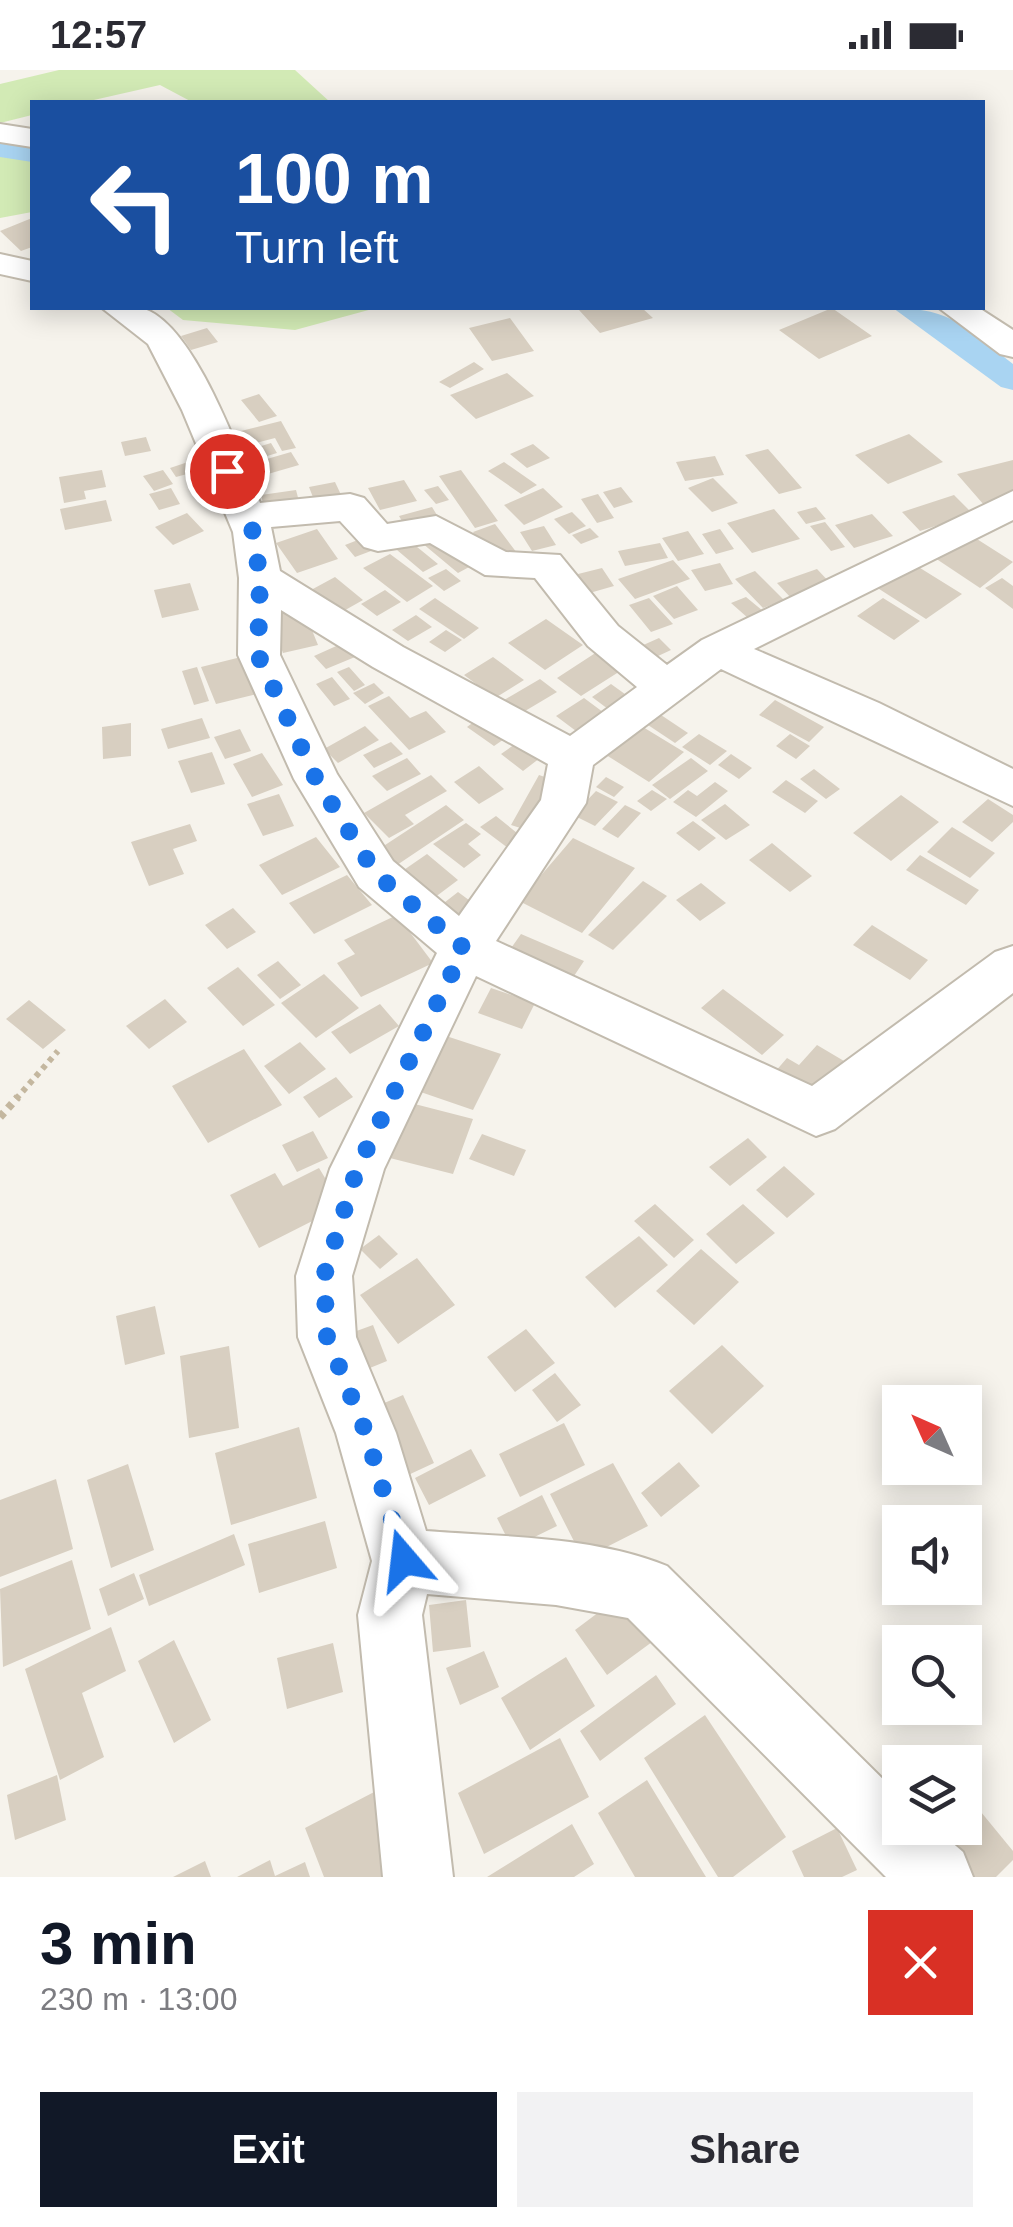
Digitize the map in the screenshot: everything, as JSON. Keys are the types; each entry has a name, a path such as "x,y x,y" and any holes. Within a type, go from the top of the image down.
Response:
{"street":[{"path":"0,133 30,138"},
{"path":"0,264 30,271"},
{"path":"123,310 163,338 201,410 247,518 260,578 258,655 316,779 376,874 464,948 816,1113 1013,966"},
{"path":"959,310 1013,346"},
{"path":"418,1877 390,1615 404,1560 366,1433 327,1337 324,1276 357,1169 464,948 563,804 572,757 717,650 1013,504"},
{"path":"247,518 350,506 378,538 436,529 498,566 546,564 603,636 665,687"},
{"path":"260,578 388,657 572,757"},
{"path":"717,650 862,714 1013,790"},
{"path":"404,1560 556,1573 644,1589 880,1826 938,1877"}],"path":[{"path":"0,1117 58,1050"}],"green space":[{"path":"59,70 295,70 328,100 188,100 160,85 94,100 30,100 30,116 0,123 0,84"},
{"path":"0,143 30,149 30,212 0,218"},
{"path":"170,310 369,310 295,330 183,320"}],"building":[{"path":"30,219 30,248 21,251 0,231"},
{"path":"579,310 644,310 653,318 600,333"},
{"path":"835,310 872,336 819,359 779,330"},
{"path":"510,318 534,351 492,361 469,328"},
{"path":"207,328 218,342 191,350 181,336"},
{"path":"474,362 484,369 450,388 439,382"},
{"path":"507,373 534,396 476,419 450,395"},
{"path":"259,394 277,416 259,422 241,400"},
{"path":"281,421 296,448 282,451 275,438 240,447 233,433"},
{"path":"909,434 943,462 888,484 855,455"},
{"path":"146,437 151,451 125,456 121,442"},
{"path":"271,443 277,453 254,460 248,450"},
{"path":"533,444 550,458 527,468 510,454"},
{"path":"768,449 802,488 779,494 745,455"},
{"path":"291,452 299,465 268,474 260,461"},
{"path":"715,456 724,475 685,481 676,462"},
{"path":"1013,460 1013,497 984,505 957,474"},
{"path":"191,461 198,471 176,477 170,468"},
{"path":"504,462 537,485 521,494 488,471"},
{"path":"102,470 106,487 84,491 86,499 64,503 59,477"},
{"path":"163,470 173,484 154,491 143,476"},
{"path":"461,470 498,521 475,528 439,476"},
{"path":"713,478 738,503 712,512 688,488"},
{"path":"404,480 417,501 380,510 368,488"},
{"path":"335,482 343,499 316,505 309,487"},
{"path":"438,486 449,500 436,504 424,490"},
{"path":"621,487 633,502 614,508 603,492"},
{"path":"171,488 180,504 159,510 149,494"},
{"path":"543,488 563,507 524,525 504,505"},
{"path":"296,490 300,505 265,511 261,495"},
{"path":"598,494 614,518 597,523 581,499"},
{"path":"954,495 973,514 920,531 902,512"},
{"path":"106,500 112,521 65,530 60,509"},
{"path":"432,507 440,520 406,528 399,516"},
{"path":"816,507 826,519 806,524 797,512"},
{"path":"774,509 800,539 752,553 727,523"},
{"path":"572,512 586,526 569,534 554,519"},
{"path":"187,513 204,531 173,545 155,527"},
{"path":"872,514 893,536 854,548 835,525"},
{"path":"825,522 845,547 831,551 810,526"},
{"path":"495,524 517,553 493,560 473,532"},
{"path":"544,526 556,545 532,551 520,532"},
{"path":"590,528 599,537 581,544 572,535"},
{"path":"317,529 338,559 297,573 276,543"},
{"path":"720,529 734,549 716,554 702,534"},
{"path":"688,531 704,554 678,561 662,538"},
{"path":"969,534 1013,562 980,588 932,556"},
{"path":"368,536 379,548 355,557 345,545"},
{"path":"435,537 471,566 458,573 422,543"},
{"path":"411,542 438,564 423,572 397,550"},
{"path":"660,543 668,558 625,566 618,551"},
{"path":"390,554 433,586 407,602 363,568"},
{"path":"673,560 690,579 635,599 618,579"},
{"path":"720,563 733,584 705,591 691,570"},
{"path":"912,563 962,594 926,619 876,587"},
{"path":"602,568 614,586 586,594 574,575"},
{"path":"446,569 461,581 444,591 428,578"},
{"path":"817,569 832,585 792,599 777,583"},
{"path":"755,571 784,600 763,608 735,579"},
{"path":"335,577 363,600 340,613 311,590"},
{"path":"1002,578 1013,586 1013,609 985,588"},
{"path":"190,583 199,610 162,618 154,590"},
{"path":"677,586 698,610 674,619 653,596"},
{"path":"385,590 401,602 377,616 361,604"},
{"path":"746,597 763,611 748,618 731,603"},
{"path":"435,598 479,628 464,639 419,609"},
{"path":"649,598 673,624 651,632 629,605"},
{"path":"883,598 920,621 894,640 857,616"},
{"path":"303,608 318,645 283,653 269,616"},
{"path":"416,615 432,627 408,641 392,630"},
{"path":"546,619 583,645 545,670 508,643"},
{"path":"446,630 462,640 445,652 429,642"},
{"path":"659,638 671,650 643,663 630,651"},
{"path":"343,643 355,657 326,669 314,656"},
{"path":"600,650 625,668 581,696 557,678"},
{"path":"245,656 261,693 216,704 201,667"},
{"path":"493,657 524,680 495,698 464,675"},
{"path":"197,667 209,701 194,705 182,671"},
{"path":"349,667 365,685 354,691 337,672"},
{"path":"332,677 350,699 334,706 316,684"},
{"path":"540,679 557,692 515,717 499,703"},
{"path":"374,683 384,693 365,704 353,693"},
{"path":"611,684 636,702 616,715 592,697"},
{"path":"389,696 410,718 426,711 446,732 409,750 368,706"},
{"path":"584,698 611,718 584,737 556,716"},
{"path":"775,700 824,727 809,742 759,715"},
{"path":"649,707 688,733 675,743 636,717"},
{"path":"483,715 510,735 494,746 467,727"},
{"path":"202,718 210,738 168,749 161,729"},
{"path":"131,723 131,756 103,759 102,727"},
{"path":"638,724 684,752 649,782 603,753"},
{"path":"365,726 379,740 338,763 324,749"},
{"path":"240,729 251,751 225,759 214,737"},
{"path":"699,734 727,751 710,765 682,747"},
{"path":"790,734 810,746 796,759 776,746"},
{"path":"391,742 403,754 374,768 363,755"},
{"path":"518,742 540,758 523,771 501,754"},
{"path":"212,752 225,784 191,793 178,761"},
{"path":"262,753 283,785 252,797 233,764"},
{"path":"731,754 752,768 739,779 718,765"},
{"path":"407,758 421,774 387,791 372,776"},
{"path":"691,758 708,771 670,799 652,785"},
{"path":"479,766 504,789 479,804 454,782"},
{"path":"814,769 840,789 826,799 800,779"},
{"path":"431,775 447,791 405,815 414,824 389,838 364,813"},
{"path":"539,775 563,783 536,833 511,825"},
{"path":"606,777 624,787 614,797 596,787"},
{"path":"786,780 818,801 805,813 772,792"},
{"path":"715,782 728,791 696,817 673,802 688,790 697,796"},
{"path":"652,790 667,799 651,811 637,801"},
{"path":"596,791 618,802 595,826 573,815"},
{"path":"279,794 294,826 263,836 247,804"},
{"path":"901,795 939,822 891,861 853,833"},
{"path":"988,799 1013,815 1013,822 992,842 962,822"},
{"path":"725,804 750,825 726,840 701,820"},
{"path":"446,805 464,820 397,865 379,849"},
{"path":"625,805 641,813 618,838 602,829"},
{"path":"496,816 527,841 512,851 480,827"},
{"path":"693,821 716,838 699,851 676,833"},
{"path":"466,823 481,834 468,844 481,855 464,868 433,844"},
{"path":"190,824 197,841 173,849 184,874 149,886 131,842"},
{"path":"952,827 995,853 970,878 927,852"},
{"path":"316,837 340,867 282,895 259,865"},
{"path":"573,838 635,868 582,933 519,901"},
{"path":"772,843 812,876 790,892 749,860"},
{"path":"427,854 458,880 430,901 398,874"},
{"path":"920,855 979,890 966,905 906,870"},
{"path":"347,875 372,905 314,934 289,903"},
{"path":"643,881 667,896 613,950 588,935"},
{"path":"701,883 726,903 700,921 676,900"},
{"path":"458,892 492,917 464,939 431,913"},
{"path":"233,908 256,932 227,949 205,925"},
{"path":"397,915 433,963 361,997 337,963 355,954 344,940"},
{"path":"872,925 928,960 910,980 853,945"},
{"path":"521,934 584,961 570,982 507,954"},
{"path":"278,961 301,985 280,999 257,975"},
{"path":"238,967 275,1005 243,1026 207,988"},
{"path":"324,974 359,1008 316,1038 281,1003"},
{"path":"491,988 535,1003 522,1029 478,1013"},
{"path":"723,989 784,1035 762,1055 701,1008"},
{"path":"165,999 187,1022 149,1049 126,1026"},
{"path":"29,1000 66,1030 43,1049 6,1019"},
{"path":"380,1004 399,1026 350,1054 331,1032"},
{"path":"437,1033 501,1054 473,1110 409,1088"},
{"path":"300,1042 326,1069 289,1094 264,1066"},
{"path":"817,1045 844,1061 809,1105 768,1080 787,1058 799,1065"},
{"path":"244,1049 282,1105 208,1143 172,1086"},
{"path":"336,1077 353,1097 319,1118 303,1097"},
{"path":"403,1101 473,1119 453,1174 382,1156"},
{"path":"313,1131 328,1158 297,1172 282,1145"},
{"path":"482,1134 526,1150 514,1176 469,1159"},
{"path":"748,1138 767,1157 730,1186 709,1167"},
{"path":"784,1166 815,1194 787,1218 756,1190"},
{"path":"319,1168 342,1206 259,1248 230,1195 275,1173 283,1186"},
{"path":"655,1204 694,1240 674,1258 634,1221"},
{"path":"743,1204 775,1233 736,1264 706,1234"},
{"path":"379,1235 398,1254 380,1269 360,1249"},
{"path":"639,1236 668,1265 615,1308 585,1277"},
{"path":"701,1249 739,1282 694,1325 656,1291"},
{"path":"417,1258 455,1305 398,1344 360,1295"},
{"path":"155,1306 165,1354 125,1365 116,1316"},
{"path":"373,1325 387,1361 365,1370 351,1333"},
{"path":"526,1329 555,1363 515,1392 487,1357"},
{"path":"722,1345 764,1386 712,1434 669,1391"},
{"path":"229,1346 239,1428 189,1438 180,1356"},
{"path":"555,1373 581,1405 557,1422 532,1390"},
{"path":"403,1395 434,1463 406,1476 375,1407"},
{"path":"564,1423 585,1465 520,1497 499,1454"},
{"path":"299,1427 317,1498 231,1525 215,1453"},
{"path":"471,1449 486,1476 429,1505 415,1478"},
{"path":"679,1462 700,1486 661,1517 641,1493"},
{"path":"613,1463 648,1526 583,1559 550,1494"},
{"path":"128,1464 154,1550 111,1568 87,1480"},
{"path":"56,1479 73,1549 0,1577 0,1500"},
{"path":"542,1495 557,1526 512,1548 497,1518"},
{"path":"325,1521 337,1568 259,1593 248,1544"},
{"path":"234,1534 245,1565 149,1606 139,1575"},
{"path":"72,1560 91,1629 3,1667 0,1589"},
{"path":"134,1573 144,1599 108,1616 99,1589"},
{"path":"619,1597 652,1642 607,1675 575,1630"},
{"path":"466,1600 471,1647 433,1652 429,1605"},
{"path":"111,1627 126,1671 82,1693 104,1757 60,1780 25,1669"},
{"path":"174,1640 211,1720 174,1743 138,1661"},
{"path":"333,1643 343,1692 287,1709 277,1658"},
{"path":"484,1651 499,1687 460,1705 446,1668"},
{"path":"566,1657 595,1706 530,1750 501,1698"},
{"path":"656,1675 676,1704 600,1761 580,1731"},
{"path":"705,1715 786,1837 733,1877 718,1877 644,1758"},
{"path":"560,1738 589,1797 484,1854 458,1793"},
{"path":"57,1775 66,1820 15,1840 7,1795"},
{"path":"647,1780 706,1877 635,1877 598,1813"},
{"path":"376,1791 404,1877 324,1877 305,1828"},
{"path":"982,1813 1013,1851 1013,1860 996,1877 965,1877 941,1847 982,1845"},
{"path":"572,1824 594,1864 574,1877 487,1877"},
{"path":"837,1828 857,1870 842,1877 804,1877 792,1851"},
{"path":"270,1860 275,1876 305,1862 310,1877 237,1877"},
{"path":"205,1861 211,1877 173,1877"}],"waterway":[{"path":"0,148 30,154"},
{"path":"912,310 945,328 1013,380"}],"route":[{"path":"227,471 253,532 260,578 258,655 316,779 376,874 443,935 464,948 357,1169 324,1276 327,1337 366,1433 404,1560"}]}
